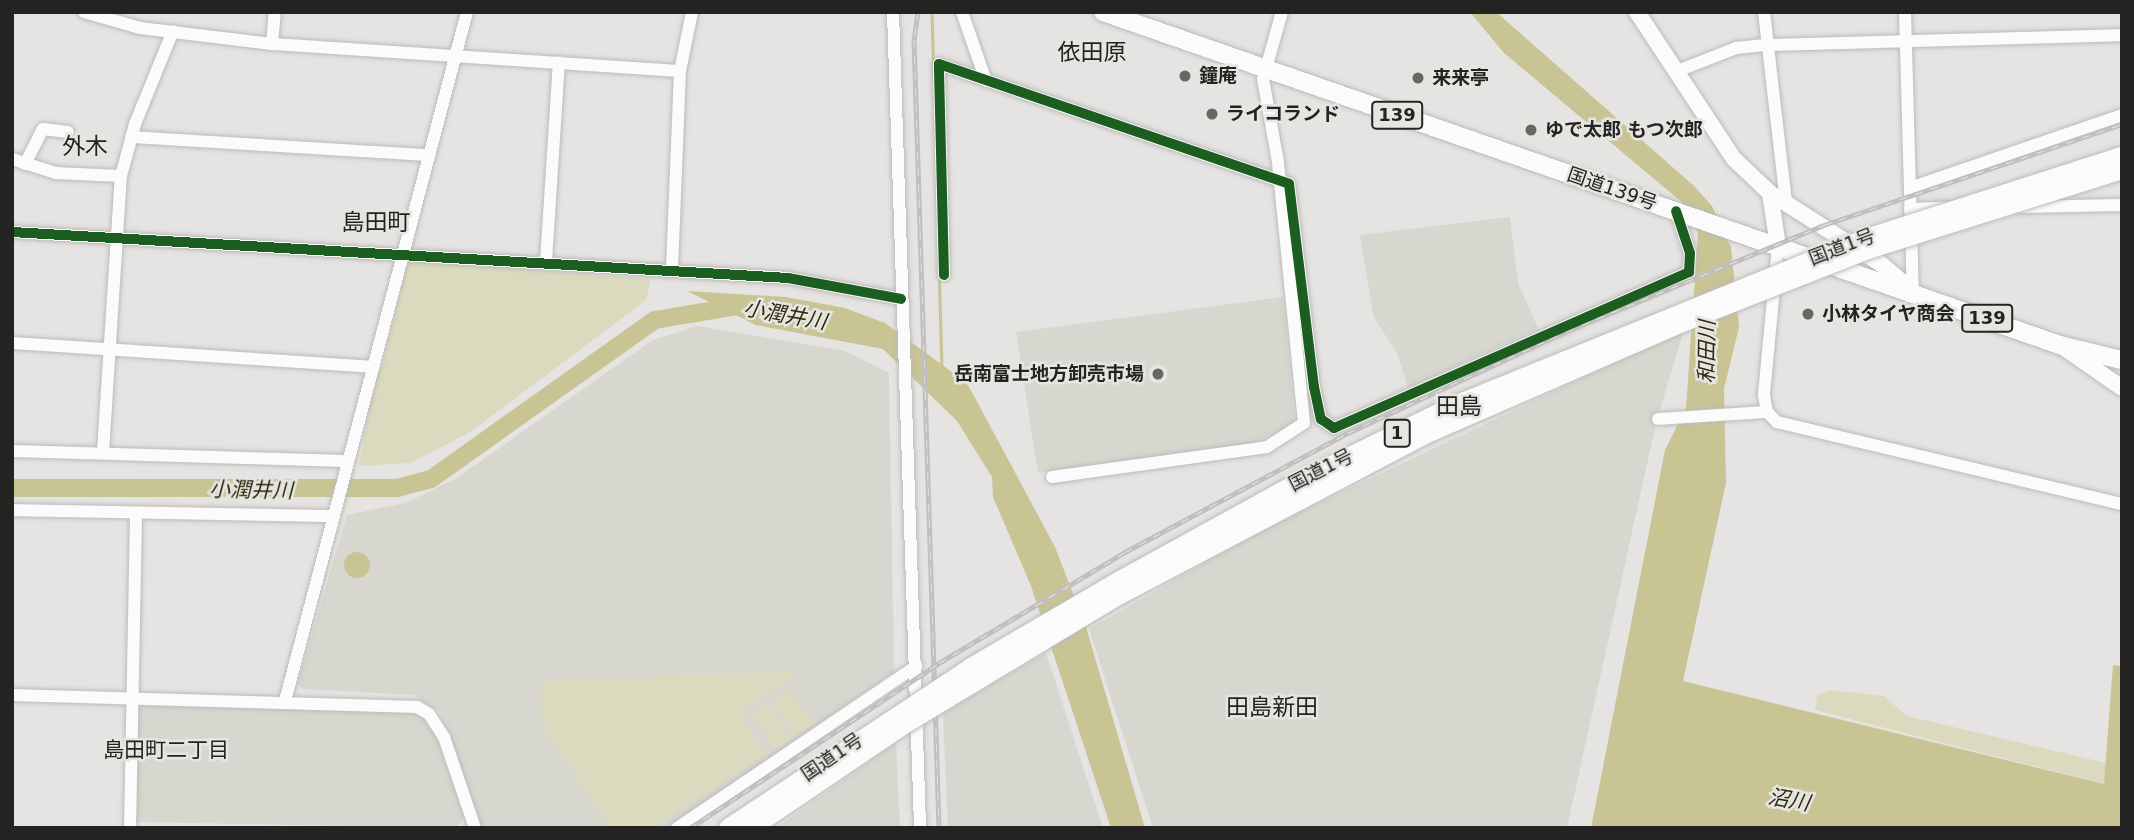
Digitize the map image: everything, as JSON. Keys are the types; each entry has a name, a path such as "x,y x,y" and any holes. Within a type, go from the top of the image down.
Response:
{"highway":[{"name":"国道139号","path":"1103,12 1913,291 2060,345 2122,360"},
{"name":"国道1号","path":"728,828 949,681 1108,586 1309,476 1450,407 1863,239 2122,156"},
{"name":"国道1号","path":"752,828 901,727 1120,596 1425,435 1688,321 1868,250 2122,170"}],"main road":[{"path":"1637,12 1710,130 1770,193 1786,201 1913,291"},
{"path":"1770,193 1779,246"},
{"path":"2060,345 2122,388"}],"street":[{"path":"84,12 173,31 272,44 680,71"},
{"path":"272,44 275,12"},
{"path":"285,701 467,12"},
{"path":"672,269 680,71 692,12"},
{"path":"893,12 920,828"},
{"path":"962,12 986,81"},
{"path":"1052,477 1267,447 1299,431 1304,415 1265,68 1282,12"},
{"path":"1764,12 1786,201"},
{"path":"1905,12 1913,291"},
{"path":"103,453 121,176 131,137 173,31"},
{"path":"1675,72 1736,48 1768,45 2122,35"},
{"path":"546,262 559,62"},
{"path":"944,275 939,65 1289,184 1321,419 1334,428 1689,272 1690,253 1684,214"},
{"path":"1910,188 2122,115"},
{"path":"25,164 43,129 68,132"},
{"path":"131,137 429,155"},
{"path":"12,159 57,173 121,176"},
{"path":"1910,209 2122,205"},
{"path":"12,232 672,269 788,278 901,299"},
{"path":"1767,412 1779,246"},
{"path":"12,343 372,367"},
{"path":"1658,419 1741,416 1767,412 1791,428 2122,504"},
{"path":"12,452 103,453 347,464"},
{"path":"12,510 136,513 335,512"},
{"path":"131,828 136,513"},
{"path":"677,828 916,666"},
{"path":"12,695 398,704 429,714 444,737 475,828"}],"shaded area":[{"path":"1510,217 1518,283 1538,328 1408,388 1397,353 1374,318 1360,235"},
{"path":"407,261 651,279 646,300 470,432 411,463 359,466 377,366 383,364"},
{"name":"岳南富士地方卸売市場","path":"1283,297 1295,424 1253,443 1038,473 1016,332"},
{"path":"697,326 845,351 889,373 894,672 668,828 479,828 441,714 414,695 302,689 298,683 347,515 405,503 455,479 653,340"},
{"path":"1684,330 1656,423 1567,828 1153,828 1089,629 1268,527"},
{"path":"1046,653 1103,828 948,828 943,712"},
{"path":"793,671 794,677 740,711 765,754 652,828 610,828 543,725 540,681"},
{"path":"789,690 812,724 794,735 773,701"},
{"path":"1830,690 1884,696 1907,716 2106,763 2104,784 1815,710 1817,695"},
{"path":"769,702 791,738 775,749 753,713"},
{"path":"138,707 412,711 424,717 436,734 464,818 456,828 136,822"},
{"path":"896,743 900,828 776,828"}],"water":[{"path":"1470,12 1496,12 1694,186 1712,206 1731,247 1739,327 1724,389 1726,483 1683,681 2104,784 2113,665 2122,666 2122,828 1591,828 1665,450 1686,408 1698,234 1690,209 1504,53"},
{"path":"687,291 786,297 845,308 885,323 967,383 1055,547 1086,627 1145,828 1111,828 1031,586 993,497 992,477 957,421 883,349 756,325"},
{"path":"357,552 366,556 370,565 366,574 357,578 348,574 344,565 348,556"}],"waterway":[{"path":"932,12 942,369"},
{"name":"小潤井川","path":"12,488 397,488 431,479 655,320 743,305"}],"railway":[{"path":"918,12 914,40 939,828"},
{"path":"690,828 939,663 1125,552 1348,433 1567,331 1824,225 2122,124"}],"cycle path":[{"path":"944,275 939,64 1289,184 1314,387 1321,419 1334,428 1689,272 1690,253 1676,211"},
{"path":"12,232 788,278 901,299"}],"place":[{"name":"鐘庵","path":"1185,76"},
{"name":"来来亭","path":"1418,78"},
{"name":"ライコランド","path":"1212,114"},
{"name":"ゆで太郎 もつ次郎","path":"1531,130"},
{"name":"小林タイヤ商会","path":"1808,314"},
{"name":"岳南富士地方卸売市場","path":"1158,374"}],"district":[{"name":"依田原","path":"1092,52"},
{"name":"外木","path":"85,146"},
{"name":"島田町","path":"376,222"},
{"name":"田島","path":"1459,406"},
{"name":"田島新田","path":"1272,707"},
{"name":"島田町二丁目","path":"166,750"}],"water label":[{"name":"和田川","path":"1707,352"},
{"name":"沼川","path":"1789,800"}]}
